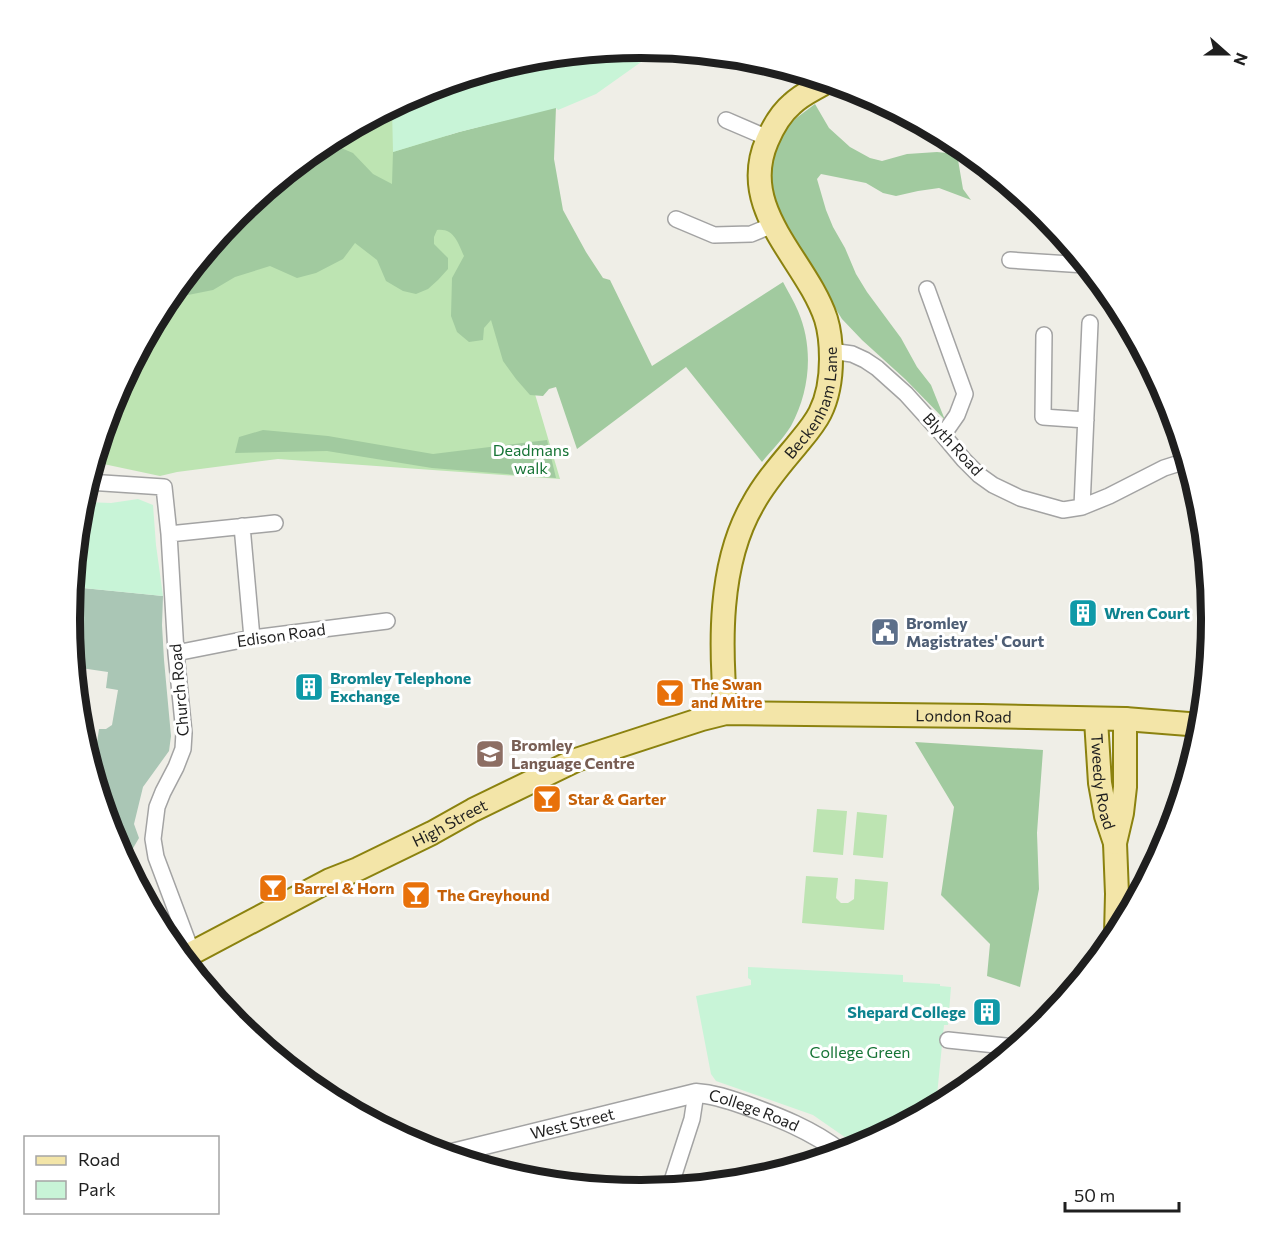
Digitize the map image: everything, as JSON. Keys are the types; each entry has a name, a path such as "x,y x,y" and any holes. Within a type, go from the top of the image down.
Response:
{"main road":[{"name":"Beckenham Lane","path":"726,713 723,678 724,612 734,551 744,520 758,495 771,475 811,427 821,410 829,378 831,351 828,328 822,309 773,225 764,202 759,176 760,158 779,118 792,104 817,87"},
{"name":"London Road","path":"726,713 1125,719 1191,724"},
{"name":"High Street","path":"192,954 330,880 358,869 558,768 594,754 726,713"},
{"name":"Tweedy Road","path":"1116,914 1115,843 1125,787 1125,719"},
{"name":"Tweedy Road","path":"1096,720 1100,783 1106,816 1115,843"}],"street":[{"path":"726,120 768,138"},
{"path":"676,219 714,235 751,234 773,225"},
{"path":"1010,260 1074,264"},
{"path":"927,289 964,393 957,415 943,435"},
{"path":"1082,507 1090,323"},
{"path":"1044,335 1043,417 1086,420"},
{"name":"Blyth Road","path":"831,351 852,354 876,368 901,389 972,468 986,480 1020,498 1063,510 1082,507 1179,463"},
{"name":"Church Road","path":"97,483 164,487 184,733 183,749 157,807 153,839 156,857 184,944"},
{"path":"169,534 275,523"},
{"path":"242,526 252,638"},
{"name":"Edison Road","path":"176,653 252,638 387,621"},
{"path":"948,1040 1003,1046"},
{"path":"673,1178 692,1119 696,1093"},
{"name":"College Road","path":"696,1093 718,1096 771,1114 800,1127 832,1146"},
{"name":"West Street","path":"462,1151 696,1093"}],"green space":[{"path":"646,58 596,94 558,110 556,108 459,132 393,152 392,116 460,88 531,69 567,63"},
{"path":"427,100 471,177 560,479 278,459 160,476 102,464 138,371 174,308 219,249 244,223 299,174 360,134"},
{"path":"815,104 829,128 850,147 870,158 882,161 907,154 937,152 953,154 957,157 963,189 971,200 939,188 896,196 883,193 866,183 821,174 817,179 826,210 856,274 931,385 945,420 842,319 771,201 768,160 779,136 791,122"},
{"path":"556,107 554,159 563,210 603,278 610,280 652,366 783,282 803,325 808,369 802,398 791,426 762,462 686,367 577,449 556,387 549,389 543,396 530,395 503,361 491,320 484,328 483,340 469,342 457,332 451,316 452,278 464,256 455,237 448,231 437,230 434,244 448,258 448,269 428,289 416,294 403,291 386,281 377,260 355,243 343,259 316,273 297,278 270,266 235,277 213,290 183,296 219,249 244,223 299,174 339,147 353,153 373,174 392,184 393,152"},
{"name":"Deadmans walk","path":"263,430 328,436 433,454 547,440 556,478 432,468 327,451 235,453 239,437"},
{"path":"138,499 153,505 163,596 81,588 93,502 111,503"},
{"path":"81,588 163,596 164,660 171,736 169,751 143,787 134,824 139,838 132,850 110,799 96,750 99,729 106,729 112,725 118,690 106,688 108,672 82,668"},
{"path":"915,742 1043,750 1037,833 1039,889 1020,987 987,976 990,944 941,895 954,807"},
{"path":"817,809 847,811 843,855 813,852"},
{"path":"857,812 887,815 883,858 853,855"},
{"path":"806,876 838,878 836,898 841,903 848,903 854,899 855,879 888,882 884,930 802,923"},
{"name":"College Green","path":"748,967 903,975 903,982 940,984 940,986 951,987 948,1025 944,1025 937,1094 888,1122 848,1140 813,1115 716,1081 711,1074 696,996 751,985 751,980 748,978"}],"place":[{"name":"Wren Court","path":"1083,613"},
{"name":"Bromley Magistrates' Court","path":"885,632"},
{"name":"Bromley Telephone Exchange","path":"309,687"},
{"name":"The Swan and Mitre","path":"670,693"},
{"name":"Bromley Language Centre","path":"490,754"},
{"name":"Star & Garter","path":"547,799"},
{"name":"Barrel & Horn","path":"273,888"},
{"name":"The Greyhound","path":"416,895"},
{"name":"Shepard College","path":"987,1012"}]}
